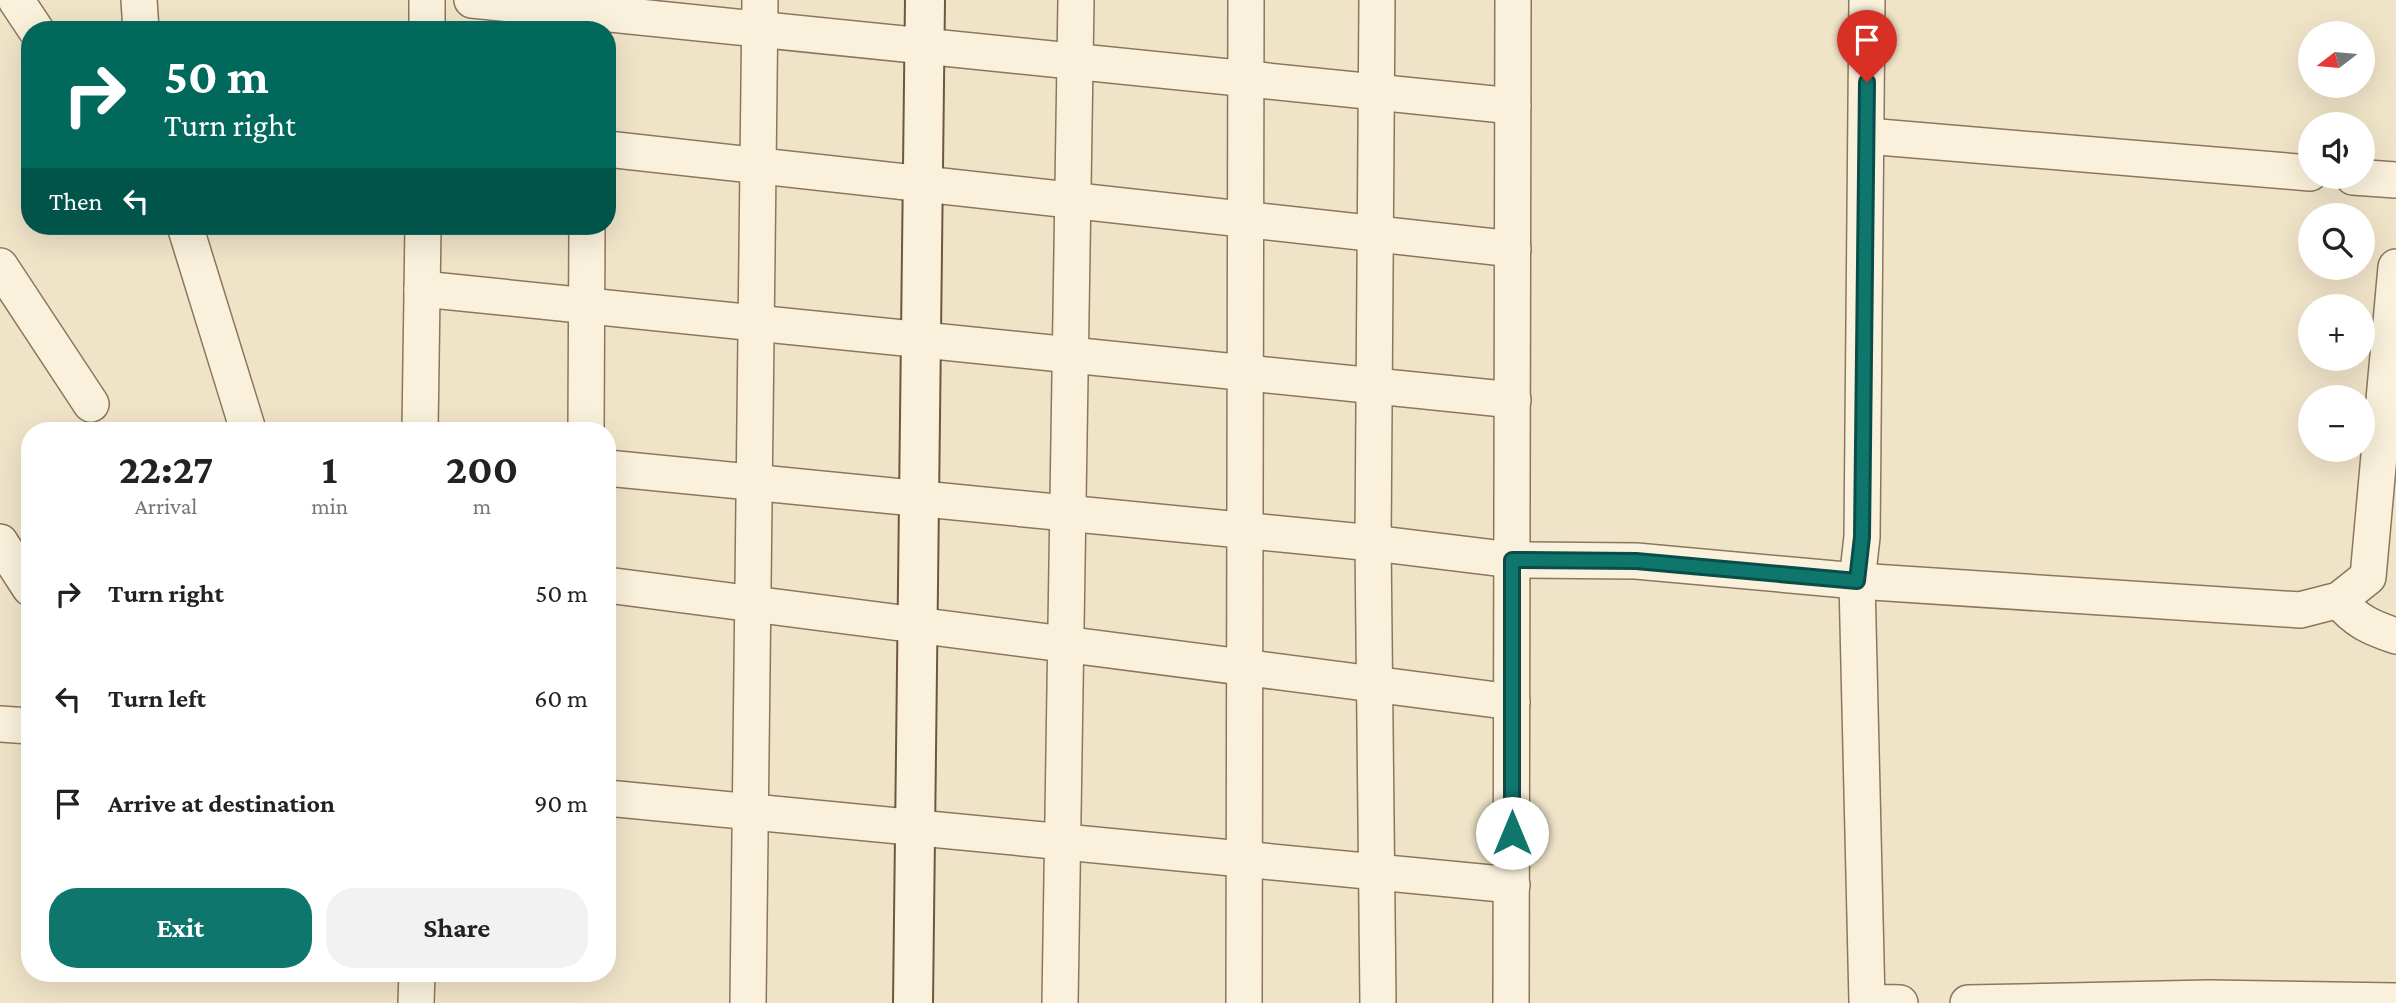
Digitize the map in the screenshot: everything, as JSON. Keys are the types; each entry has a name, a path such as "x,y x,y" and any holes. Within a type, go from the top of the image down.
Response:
{"street":[{"path":"16,0 30,21"},
{"path":"139,0 140,21"},
{"path":"427,0 427,21"},
{"path":"472,0 587,14 760,14 925,46 1513,106"},
{"path":"913,1003 925,0"},
{"path":"1060,1003 1076,0"},
{"path":"1244,1003 1246,0"},
{"path":"1377,0 1373,543 1378,1003"},
{"path":"1511,1003 1513,0"},
{"path":"1867,0 1862,537 1857,581 1865,1003 1900,1003"},
{"path":"748,1003 760,14"},
{"path":"1867,136 2298,172"},
{"path":"616,150 1513,249"},
{"path":"2375,179 2396,180"},
{"path":"188,235 245,422"},
{"path":"420,422 424,235"},
{"path":"586,422 587,235"},
{"path":"0,266 91,404"},
{"path":"616,469 1373,543 1512,560 1636,561 1857,581 2300,610 2339,600 2368,577 2396,267"},
{"path":"422,289 1513,400"},
{"path":"0,542 21,574"},
{"path":"616,586 1512,702"},
{"path":"2339,600 2351,616 2368,626 2396,636"},
{"path":"0,724 21,725"},
{"path":"616,799 1512,885"},
{"path":"416,1003 417,982"},
{"path":"1968,1003 2209,998 2396,1001"}],"route":[{"path":"1512,833 1512,560 1636,561 1857,581 1862,537 1867,82"}]}
